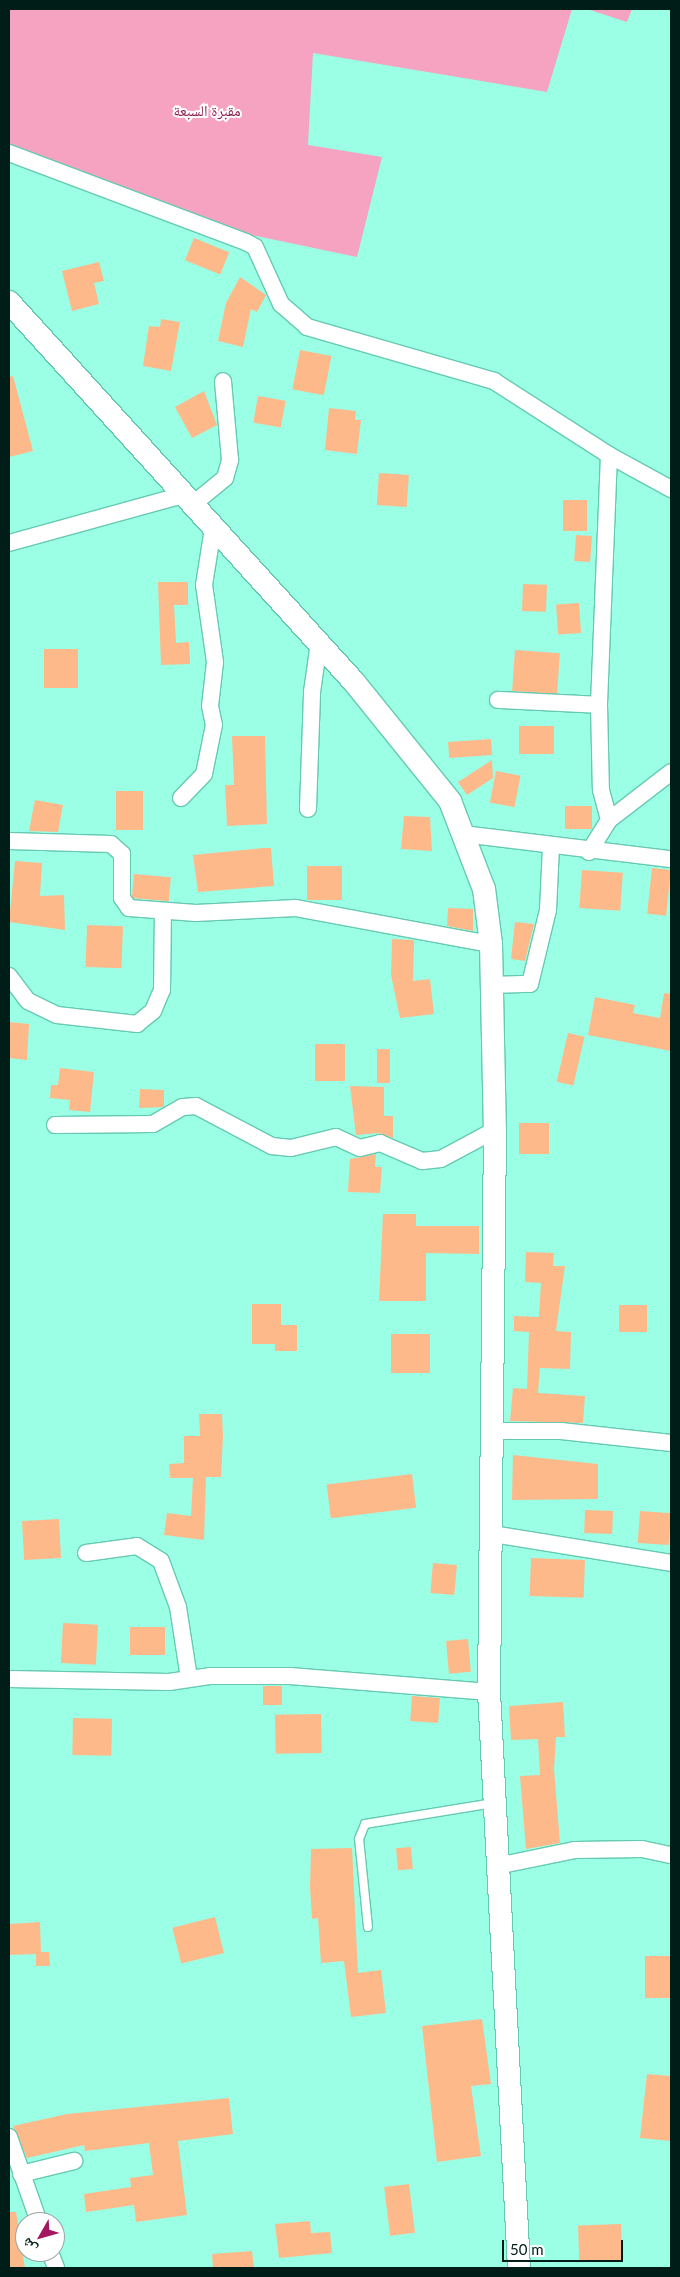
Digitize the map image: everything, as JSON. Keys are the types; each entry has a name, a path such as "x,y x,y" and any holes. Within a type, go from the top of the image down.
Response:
{"street":[{"path":"9,153 246,242 255,247 275,295 307,327 494,381 609,455 671,489"},
{"path":"9,302 319,643 450,801 484,888 491,944 495,1130 495,1431 489,1692 493,1803 519,2268"},
{"path":"9,543 187,500 225,478 230,460 223,381"},
{"path":"609,455 599,706 601,790 609,820"},
{"path":"181,798 204,774 214,725 210,706 215,662 204,585 213,528"},
{"path":"308,809 312,692 319,643"},
{"path":"498,700 599,706"},
{"path":"589,852 609,820 671,772"},
{"path":"463,834 589,852 671,859"},
{"path":"9,841 111,844 122,854 123,904 163,911 296,908 491,944"},
{"path":"492,985 530,984 548,910 551,846"},
{"path":"9,976 28,1001 57,1014 136,1024 153,1011 162,990 163,911"},
{"path":"55,1125 153,1124 183,1107 196,1106 272,1146 291,1148 336,1137 360,1148 380,1143 422,1161 441,1159 495,1130"},
{"path":"495,1431 561,1431 671,1442"},
{"path":"492,1534 671,1563"},
{"path":"86,1553 137,1546 161,1561 178,1606 189,1678"},
{"path":"9,1679 169,1682 189,1678 361,1678 489,1692"},
{"path":"497,1866 575,1850 642,1849 671,1854"},
{"path":"9,2137 35,2212"},
{"path":"21,2174 74,2161"}],"lane":[{"path":"368,1927 359,1839 365,1824 493,1803"}],"green space":[{"name":"مقبرة السبعة","path":"9,9 572,9 547,92 313,53 308,145 382,157 357,257 251,235 9,147"},
{"path":"587,9 632,9 627,22"}],"building":[{"path":"194,238 229,252 220,274 185,260"},
{"path":"99,262 104,281 94,283 99,304 72,311 62,271"},
{"path":"240,277 266,295 257,312 251,309 243,347 218,341 226,303"},
{"path":"161,319 180,322 171,371 143,366 149,326 160,327"},
{"path":"300,350 331,356 324,395 292,389"},
{"path":"13,376 33,451 9,457 9,377"},
{"path":"204,391 217,425 192,438 175,407"},
{"path":"258,396 286,401 281,427 253,423"},
{"path":"329,408 356,411 355,420 361,420 357,454 325,450"},
{"path":"379,473 409,475 407,507 377,505"},
{"path":"563,500 587,500 587,531 563,531"},
{"path":"576,535 592,536 590,562 574,561"},
{"path":"158,582 188,582 188,605 174,605 176,643 189,642 190,664 161,665"},
{"path":"523,584 547,585 546,612 522,611"},
{"path":"579,603 581,633 558,635 556,605"},
{"path":"44,649 78,649 78,688 44,688"},
{"path":"515,650 560,653 557,694 512,691"},
{"path":"519,726 554,726 554,754 519,754"},
{"path":"232,736 265,736 267,824 227,826 225,785 234,785"},
{"path":"491,739 492,755 449,758 448,742"},
{"path":"492,760 493,778 467,795 458,782"},
{"path":"496,771 521,776 514,807 490,802"},
{"path":"116,791 143,791 143,830 116,830"},
{"path":"35,800 63,805 58,832 29,831"},
{"path":"565,806 592,806 592,829 565,829"},
{"path":"404,816 430,817 432,851 401,849"},
{"path":"271,848 274,886 198,892 193,855"},
{"path":"15,861 42,863 40,896 64,895 65,930 9,922"},
{"path":"307,866 342,866 342,900 307,900"},
{"path":"652,868 671,870 666,916 647,914"},
{"path":"582,870 623,873 620,911 579,908"},
{"path":"134,874 171,877 169,901 132,898"},
{"path":"448,908 473,909 473,931 447,926"},
{"path":"515,922 534,924 525,961 511,959"},
{"path":"87,925 123,926 122,968 86,967"},
{"path":"392,939 414,940 413,981 430,979 434,1014 400,1018 391,975"},
{"path":"664,993 671,994 671,1051 588,1035 595,997 635,1005 633,1013 660,1018"},
{"path":"9,1022 29,1024 27,1060 9,1058"},
{"path":"568,1033 585,1037 573,1086 557,1082"},
{"path":"315,1044 345,1044 345,1081 315,1081"},
{"path":"377,1049 390,1049 390,1083 377,1083"},
{"path":"60,1068 94,1072 90,1112 69,1110 70,1100 50,1098 51,1085 58,1085"},
{"path":"350,1086 384,1087 384,1116 393,1116 393,1138 378,1133 356,1135"},
{"path":"140,1089 164,1090 164,1107 139,1108"},
{"path":"519,1123 549,1123 549,1154 519,1154"},
{"path":"376,1154 375,1167 382,1167 380,1193 348,1192 350,1159"},
{"path":"383,1214 416,1214 416,1226 479,1226 479,1254 426,1253 426,1301 379,1301"},
{"path":"526,1252 554,1253 553,1266 565,1266 556,1331 571,1332 570,1369 540,1368 538,1393 585,1396 583,1423 510,1421 513,1388 527,1389 529,1332 514,1331 514,1316 539,1317 541,1283 525,1282"},
{"path":"252,1304 281,1304 281,1325 297,1325 297,1351 275,1351 275,1344 252,1344"},
{"path":"619,1305 647,1305 647,1332 619,1332"},
{"path":"391,1334 430,1334 430,1373 391,1373"},
{"path":"199,1414 222,1414 223,1436 221,1477 206,1477 204,1540 164,1535 167,1513 191,1516 193,1478 170,1478 169,1464 184,1463 184,1436 200,1436"},
{"path":"513,1455 598,1464 598,1499 512,1500"},
{"path":"412,1474 416,1508 331,1518 327,1484"},
{"path":"585,1510 613,1511 612,1534 584,1533"},
{"path":"640,1511 671,1513 669,1545 638,1543"},
{"path":"59,1519 61,1558 24,1560 22,1521"},
{"path":"531,1558 585,1560 584,1598 530,1596"},
{"path":"433,1563 457,1565 454,1595 430,1593"},
{"path":"63,1623 98,1625 96,1665 61,1663"},
{"path":"130,1627 165,1627 165,1655 130,1655"},
{"path":"468,1639 471,1672 449,1674 446,1641"},
{"path":"263,1686 282,1686 282,1705 263,1705"},
{"path":"412,1696 440,1698 438,1723 410,1721"},
{"path":"563,1702 565,1737 556,1737 554,1769 560,1843 526,1849 520,1776 540,1775 538,1739 511,1740 509,1706"},
{"path":"321,1714 322,1753 276,1754 275,1715"},
{"path":"73,1718 112,1719 111,1756 72,1755"},
{"path":"411,1847 413,1869 398,1870 396,1848"},
{"path":"352,1848 358,1973 381,1970 386,2013 351,2017 344,1961 321,1963 318,1918 312,1919 310,1887 311,1849"},
{"path":"215,1917 224,1953 181,1964 172,1928"},
{"path":"40,1922 41,1952 49,1952 50,1966 36,1966 36,1954 9,1955 9,1924"},
{"path":"645,1956 671,1956 671,1998 645,1998"},
{"path":"482,2019 491,2084 471,2086 481,2156 437,2162 422,2026"},
{"path":"647,2074 671,2076 671,2141 640,2138"},
{"path":"229,2098 233,2134 178,2141 187,2215 136,2222 134,2205 86,2212 84,2194 131,2187 130,2178 153,2175 149,2143 85,2151 84,2145 27,2158 13,2126 67,2114"},
{"path":"409,2184 415,2233 390,2236 384,2187"},
{"path":"9,2212 15,2212 15,2262 24,2262 25,2268 9,2268"},
{"path":"310,2221 311,2233 330,2232 332,2253 279,2258 275,2224"},
{"path":"621,2224 622,2260 579,2261 578,2226"},
{"path":"252,2251 254,2268 213,2268 212,2254"}]}
